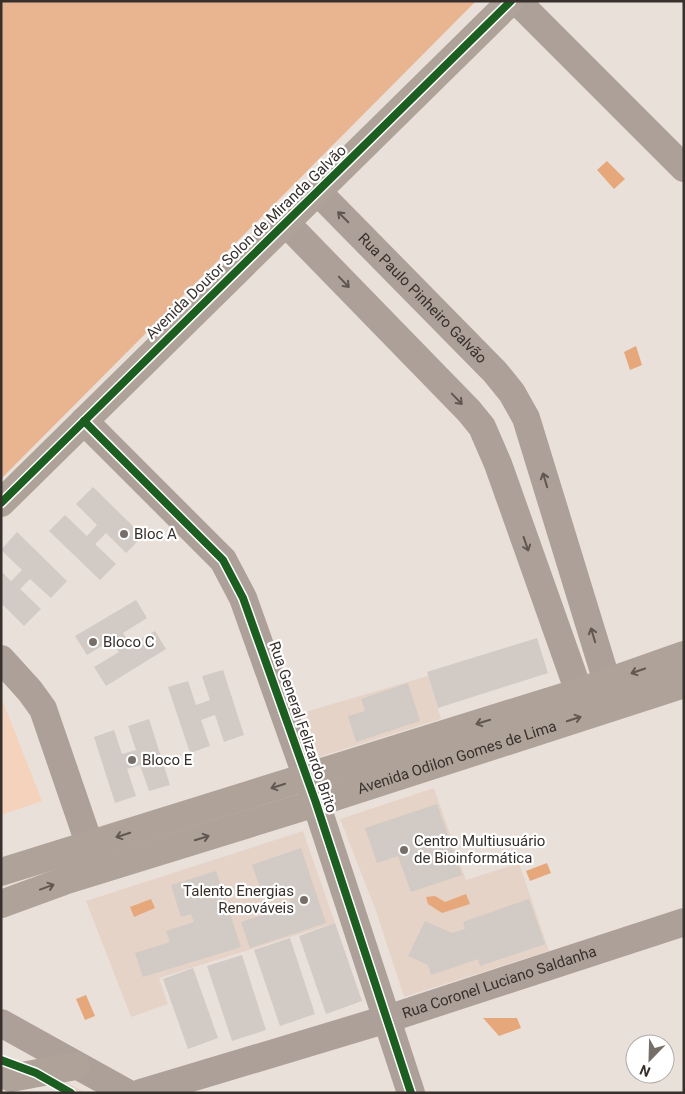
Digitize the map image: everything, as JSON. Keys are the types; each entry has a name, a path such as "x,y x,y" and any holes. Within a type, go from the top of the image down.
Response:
{"main road":[{"name":"Avenida Doutor Solon de Miranda Galvão","path":"1,503 511,1"},
{"name":"Avenida Odilon Gomes de Lima","path":"1,872 90,846 579,692 684,655"},
{"name":"Avenida Odilon Gomes de Lima","path":"1,904 64,881 316,803 684,684"},
{"path":"6,1075 76,1066"},
{"path":"6,1075 38,1093"}],"street":[{"path":"517,1 682,162"},
{"name":"Rua Paulo Pinheiro Galvão","path":"318,192 495,372 512,393 521,409 607,682"},
{"path":"286,222 470,411 482,427 498,464 579,692"},
{"path":"482,427 521,409"},
{"name":"Rua General Felizardo Brito","path":"84,421 222,560 243,598 316,803 411,1093"},
{"path":"1,659 30,691 43,709 90,846"},
{"name":"Rua Coronel Luciano Saldanha","path":"141,1093 388,1019 684,922"},
{"path":"1,1023 127,1093"}],"shaded area":[{"path":"1,1 476,1 1,479"},
{"path":"607,161 625,179 614,189 597,170"},
{"path":"636,346 642,365 630,370 624,352"},
{"path":"428,676 441,719 319,757 305,712"},
{"path":"1,697 42,801 1,815"},
{"path":"434,788 466,880 519,863 549,951 404,997 376,911 340,819"},
{"path":"303,831 335,923 159,978 168,1004 131,1017 86,901"},
{"path":"547,863 551,873 530,881 526,871"},
{"path":"466,894 470,904 442,913 428,904 426,897 435,896 445,902"},
{"path":"151,899 155,908 134,917 130,907"},
{"path":"86,995 95,1016 85,1020 76,999"},
{"path":"483,1018 517,1018 521,1028 499,1036"},
{"path":"66,1082 86,1093 64,1093"}],"building":[{"name":"Bloc A","path":"93,487 143,536 126,553 106,533 95,544 116,564 100,580 49,531 65,515 87,536 97,525 76,504"},
{"path":"17,532 67,581 51,598 30,579 20,589 41,609 24,626 1,603 1,571 11,581 22,570 1,550"},
{"name":"Bloco C","path":"136,600 147,618 123,633 131,645 155,631 166,649 106,686 94,667 119,652 112,640 87,655 75,636"},
{"path":"537,638 548,673 438,708 427,672"},
{"path":"223,670 244,735 224,742 215,715 201,720 210,746 190,753 168,687 188,681 196,705 210,700 202,676"},
{"path":"408,683 420,721 356,742 348,716 365,711 361,699"},
{"name":"Bloco E","path":"149,719 170,785 149,791 140,765 127,769 136,796 115,803 94,737 114,730 122,754 136,750 128,726"},
{"path":"437,804 462,875 411,892 398,856 377,863 365,828"},
{"name":"Talento Energias Renováveis","path":"301,848 326,923 250,948 241,922 292,905 286,889 263,896 252,865"},
{"path":"216,871 241,947 143,977 135,953 170,942 166,931 194,922 191,914 181,917 171,885"},
{"path":"529,899 545,944 480,966 478,959 431,975 428,965 408,956 425,921 452,933 465,929 463,922"},
{"path":"335,923 362,1001 326,1014 299,936"},
{"path":"290,938 315,1014 280,1026 254,950"},
{"path":"242,955 266,1030 232,1041 207,966"},
{"path":"193,968 218,1038 188,1049 163,979"}],"cycle path":[{"path":"1,503 511,1"},
{"path":"84,421 223,560 243,598 316,803 411,1093"},
{"path":"1,1060 36,1073 71,1093"}],"place":[{"name":"Bloc A","path":"124,534"},
{"name":"Bloco C","path":"93,642"},
{"name":"Bloco E","path":"132,760"},
{"name":"Centro Multiusuário de Bioinformática","path":"404,850"},
{"name":"Talento Energias Renováveis","path":"304,900"}]}
